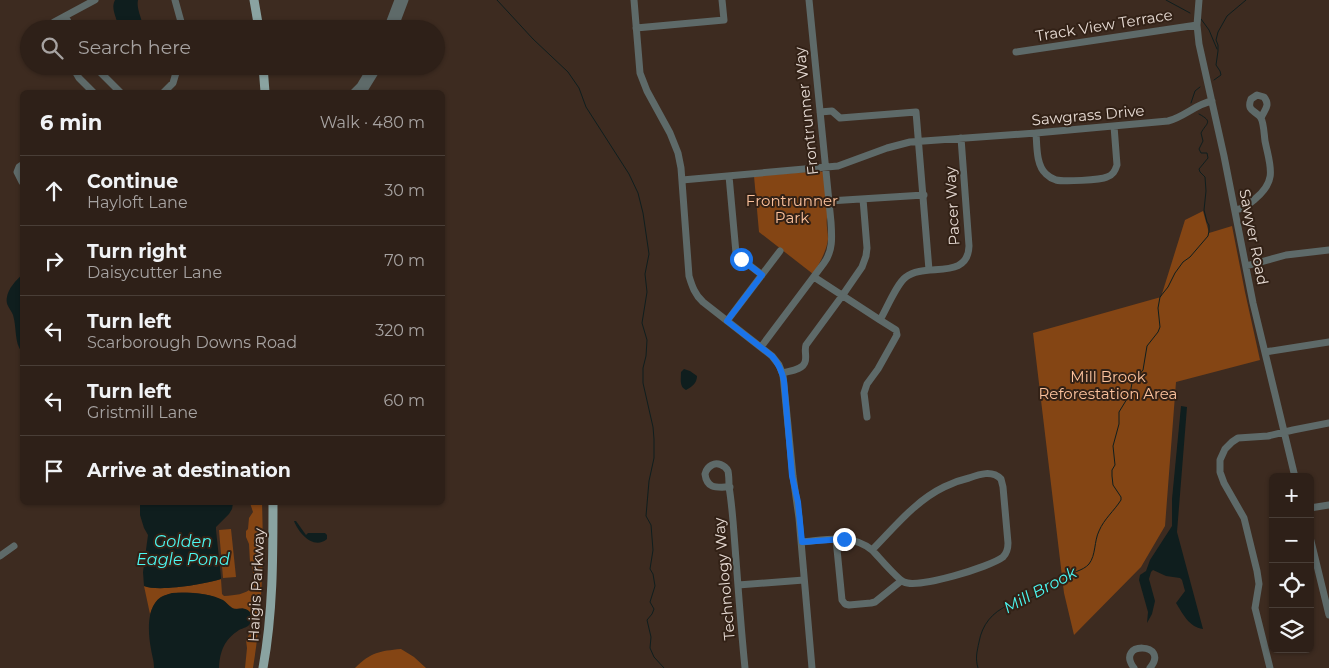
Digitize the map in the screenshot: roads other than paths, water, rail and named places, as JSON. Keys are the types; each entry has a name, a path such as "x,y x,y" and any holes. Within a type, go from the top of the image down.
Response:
{"main road":[{"path":"254,0 257,20"},
{"path":"263,75 264,90"},
{"name":"Haigis Parkway","path":"263,668 270,621 272,505"}],"street":[{"path":"58,20 95,0"},
{"path":"175,0 181,20"},
{"path":"390,20 398,0"},
{"path":"397,20 405,0"},
{"path":"634,0 642,81 664,120 675,144 680,161 691,284 700,300 762,347 777,361 782,373 792,476 798,502 812,668"},
{"path":"636,28 724,20 722,0"},
{"name":"Frontrunner Way","path":"762,347 828,258 831,248 832,237 826,168 809,0"},
{"name":"Sawyer Road","path":"1199,0 1197,25 1199,44 1265,352 1295,473"},
{"path":"65,16 67,20"},
{"name":"Track View Terrace","path":"1016,52 1197,25"},
{"path":"78,75 91,90"},
{"path":"103,75 118,90"},
{"path":"166,90 173,83 175,75"},
{"path":"356,90 367,75"},
{"path":"364,90 373,75"},
{"name":"Sawgrass Drive","path":"682,180 826,168 850,162 901,144 1173,120 1203,103 1212,101"},
{"path":"820,112 832,111 840,118 916,112 929,270"},
{"path":"1235,210 1243,208 1258,196 1270,179 1271,170 1261,118"},
{"path":"1036,133 1041,167 1046,174 1062,181 1102,178 1113,173 1117,166 1114,126"},
{"name":"Pacer Way","path":"880,320 903,280 912,273 958,266 966,258 969,250 961,138"},
{"path":"20,166 17,172 20,178"},
{"path":"729,176 736,253 762,275"},
{"path":"829,202 924,195"},
{"path":"782,373 799,368 804,364 806,361 806,345 862,266 867,248 863,199"},
{"path":"1246,266 1286,255 1329,250"},
{"path":"727,321 780,251"},
{"path":"814,277 896,330 897,335 867,384 864,393 867,418"},
{"path":"1265,352 1329,342"},
{"path":"1270,668 1255,608 1259,584 1257,571 1244,518 1224,483 1220,472 1220,460 1225,449 1235,440 1241,438 1268,436 1329,424"},
{"path":"802,542 836,539 857,540 872,550 901,581 909,584 942,578 978,568 999,559 1005,554 1008,543 1003,488 1000,477 986,473 962,480 936,491 908,514 872,550"},
{"name":"Technology Way","path":"730,487 746,668"},
{"path":"1314,507 1329,505"},
{"path":"836,539 842,600 845,604 873,603 901,581"},
{"path":"0,556 14,546"},
{"path":"1314,549 1326,586 1329,614"},
{"path":"738,585 804,580"},
{"path":"1134,668 1130,660 1131,654 1135,649 1143,647 1150,650 1154,655 1154,663 1150,668"}],"water":[{"path":"115,0 138,0 141,20 117,20"},
{"path":"20,277 20,349 13,315 7,305 8,294"},
{"path":"684,369 697,376 694,384 686,390 682,387 681,382 681,372"},
{"path":"1181,406 1187,407 1177,532 1203,629 1190,623 1176,603 1185,591 1182,580 1153,570 1149,579 1155,601 1152,614 1147,623 1148,612 1139,580 1140,575 1146,571 1150,560 1172,526 1172,499"},
{"name":"Golden Eagle Pond","path":"140,505 233,505 229,514 216,527 221,579 171,588 144,586 143,572 148,535 140,515"},
{"path":"294,521 296,521 306,535 308,533 325,533 327,539 317,543 312,542 299,531"},
{"path":"172,593 205,594 223,600 232,608 246,609 250,612 250,624 239,630 226,642 220,656 219,668 154,668 149,636 150,614 156,601 162,596"}],"waterway":[{"path":"497,0 533,39 568,72 579,88 586,107 629,174 638,193 649,254 645,274 647,292 642,323 647,340 643,383 654,439 654,458 649,481 646,516 651,525 653,550 650,569 655,586 650,602 654,609 647,620 651,637 650,648 654,657 664,668"},
{"path":"1166,0 1190,13"},
{"name":"Mill Brook","path":"1214,80 1221,75 1216,65 1218,51 1216,40 1218,32 1227,16 1246,0"},
{"path":"1201,19 1209,30 1217,49"},
{"name":"Mill Brook","path":"1191,103 1195,91 1200,87"},
{"name":"Mill Brook","path":"978,668 976,658 979,642 985,625 993,615 1009,605 1034,597 1059,579 1089,564 1093,556 1097,535 1106,519 1121,500 1113,485 1112,476 1112,470 1115,465 1113,446 1119,424 1119,412 1130,394 1132,383 1143,370 1147,346 1160,327 1158,308 1160,297 1183,262 1190,257 1208,236 1209,225 1204,210 1205,177 1199,169 1208,158 1207,153 1201,153 1199,149 1203,141 1201,133 1208,121 1199,114"}],"park label":[{"name":"Frontrunner Park","path":"792,208"},
{"name":"Mill Brook Reforestation Area","path":"1108,384"}]}
